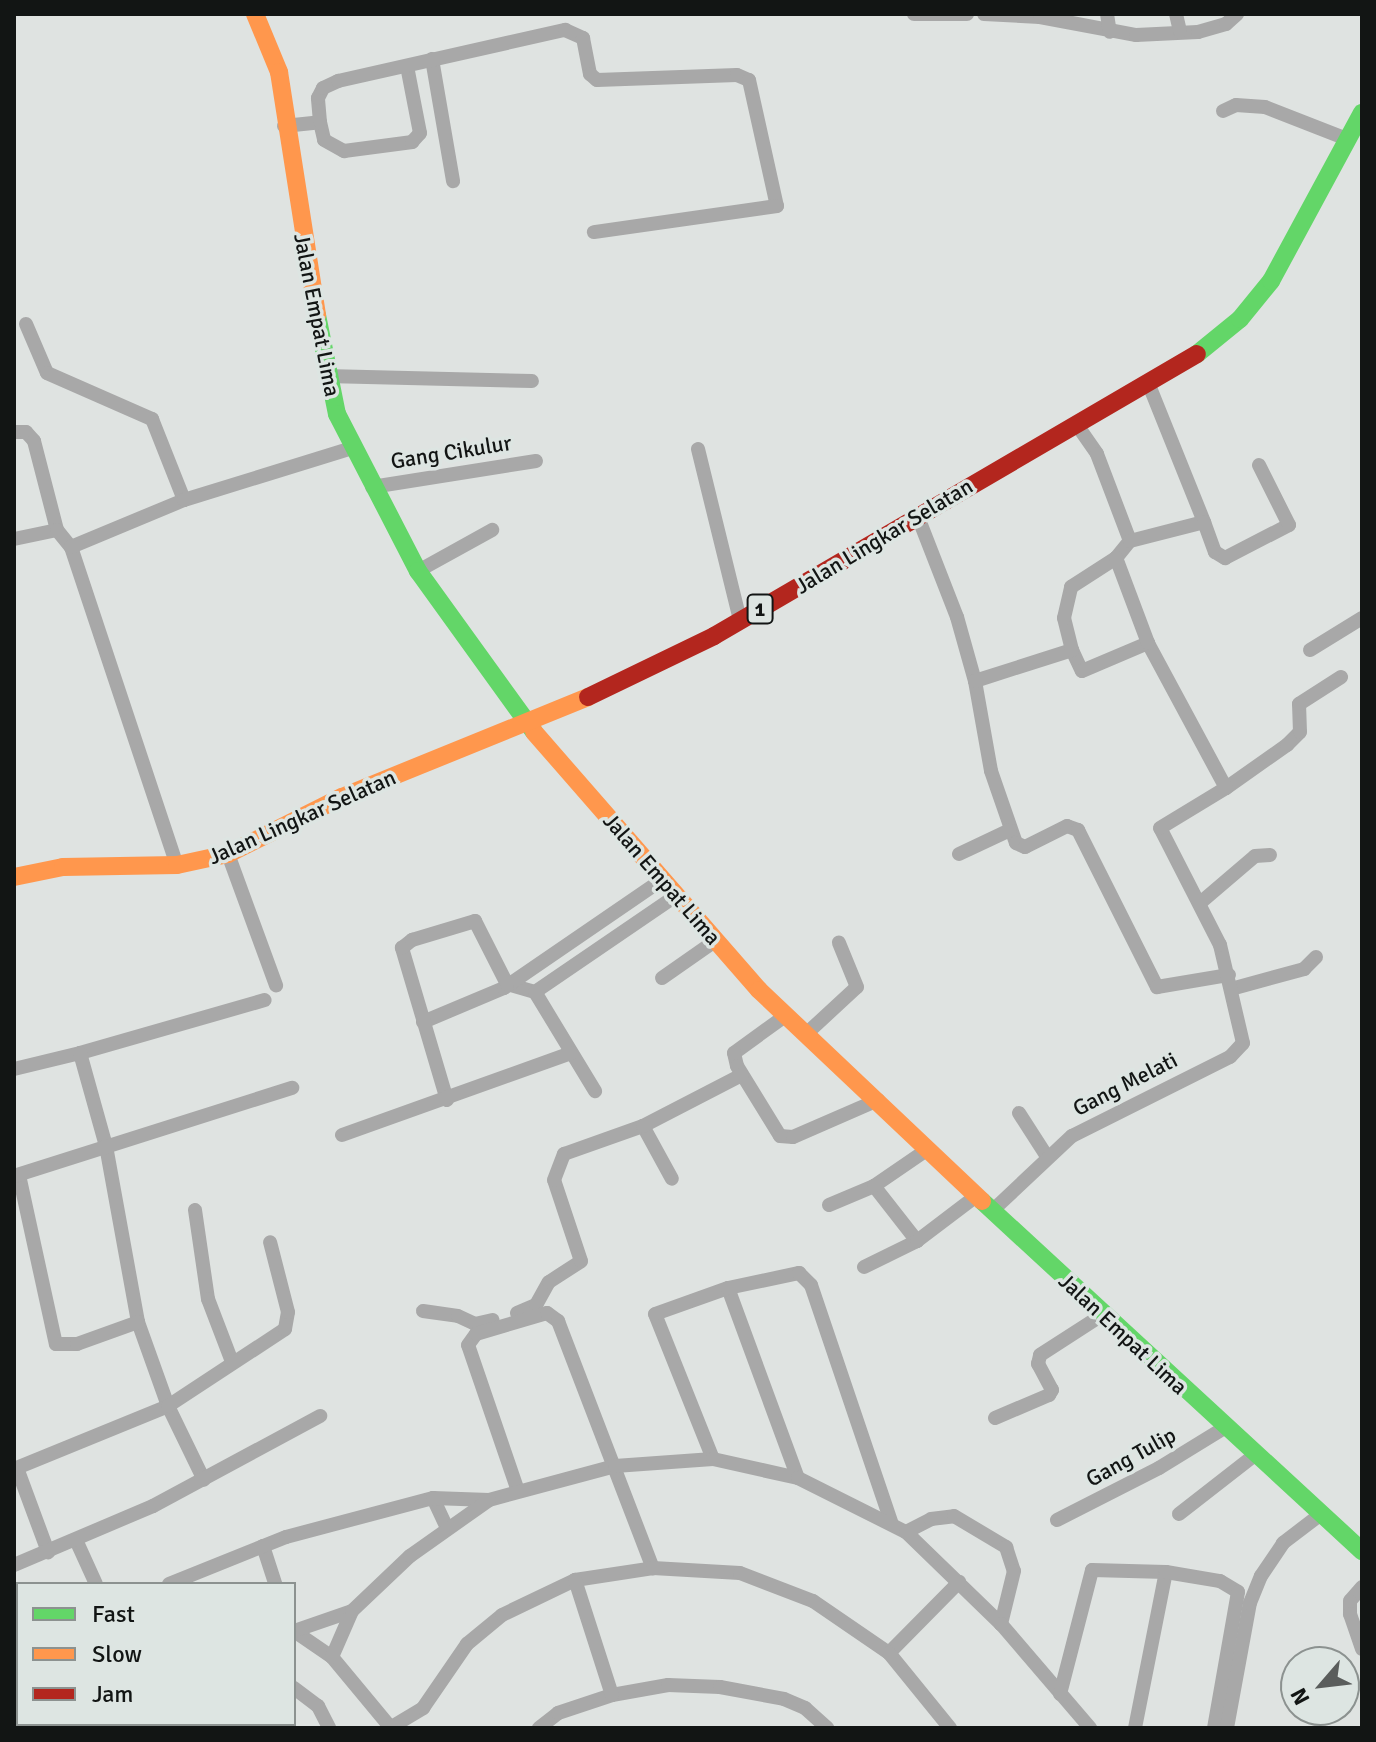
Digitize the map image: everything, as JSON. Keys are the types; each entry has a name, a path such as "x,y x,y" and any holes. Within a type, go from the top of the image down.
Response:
{"main road":[{"name":"Jalan Empat Lima","path":"257,18 279,72 284,126 326,376 352,448 418,571 526,722 715,941 785,1016 878,1100 975,1197 1102,1315 1362,1551"},
{"name":"Jalan Lingkar Selatan","path":"14,877 63,867 177,865 228,854 342,797 627,681 740,620 1149,385 1207,348 1256,302 1362,113"}],"street":[{"path":"914,14 967,14"},
{"path":"984,14 1039,15 1110,32 1213,29 1237,14"},
{"path":"1107,14 1110,32"},
{"path":"1176,14 1180,32"},
{"path":"407,66 420,133 412,142 344,151 324,140 318,98 323,88 432,59 565,30 583,38 590,74 597,80 737,75 749,80 777,206 594,232"},
{"path":"432,59 453,181"},
{"path":"1223,111 1236,105 1265,107 1349,140"},
{"path":"284,126 320,122"},
{"path":"26,324 47,373 152,419 184,500"},
{"path":"326,376 532,381"},
{"path":"1149,385 1215,552 1225,558 1289,525 1259,465"},
{"path":"1077,425 1097,454 1130,541"},
{"path":"14,432 26,432 34,441 57,530 71,547 177,865"},
{"path":"71,547 184,500 352,448"},
{"path":"698,449 740,620"},
{"name":"Gang Cikulur","path":"372,487 536,461"},
{"path":"918,517 975,681 991,771 1010,830 1025,847 1067,826 1078,830 1157,987 1230,982 1304,969 1316,957"},
{"path":"1148,643 1082,671 1072,650 1064,618 1071,587 1116,558 1130,541 1204,522"},
{"path":"14,539 57,530"},
{"path":"418,571 492,530"},
{"path":"1116,558 1148,643 1226,788"},
{"path":"1310,650 1362,618"},
{"path":"975,681 1072,650"},
{"path":"1230,982 1200,903 1160,828 1226,788 1287,745 1300,732 1299,704 1341,677"},
{"path":"959,854 1010,830"},
{"path":"228,854 276,985"},
{"path":"1200,903 1255,856 1270,855"},
{"path":"423,1022 507,984 662,880"},
{"path":"535,992 677,895"},
{"path":"447,1100 403,955 405,942 475,921 507,984 535,992 595,1091"},
{"path":"662,978 715,941"},
{"path":"806,1034 857,987 839,943"},
{"name":"Gang Melati","path":"992,1211 1046,1155 1090,1125 1239,1052 1243,1043 1230,982"},
{"path":"14,1069 265,1000"},
{"path":"785,1016 734,1053 742,1075 784,1140 878,1100"},
{"path":"80,1053 106,1146 138,1322 168,1406 204,1480"},
{"path":"342,1135 447,1100 571,1053"},
{"path":"423,1311 458,1316 475,1324 536,1305 549,1282 581,1261 554,1180 564,1154 643,1126 742,1075"},
{"path":"138,1322 77,1344 56,1344 16,1175 292,1088"},
{"path":"1019,1113 1046,1155"},
{"path":"643,1126 672,1179"},
{"path":"829,1205 874,1186 928,1149"},
{"path":"874,1186 917,1241"},
{"path":"864,1267 917,1241 975,1197"},
{"path":"195,1210 208,1299 232,1362"},
{"path":"48,1552 16,1469 168,1406 285,1329 288,1321 270,1242"},
{"path":"713,1459 655,1314 728,1288 791,1271 811,1285 892,1524"},
{"path":"728,1288 798,1478"},
{"path":"518,1491 468,1345 476,1334 544,1314 556,1317 653,1568"},
{"path":"995,1418 1049,1395 1052,1390 1038,1364 1040,1355 1102,1315"},
{"path":"14,1565 76,1540 204,1480 320,1416"},
{"name":"Gang Tulip","path":"1057,1520 1159,1468 1224,1428"},
{"path":"1179,1514 1256,1454"},
{"path":"296,1630 352,1611 447,1528 489,1500 615,1466 713,1459 798,1478 906,1532 1001,1624 1090,1728"},
{"path":"174,1582 263,1546 433,1498 489,1500"},
{"path":"433,1498 447,1528"},
{"path":"1227,1728 1250,1603 1261,1576 1283,1543 1321,1514"},
{"path":"906,1532 931,1519 954,1516 1006,1547 1014,1571 1001,1624"},
{"path":"76,1540 95,1582"},
{"path":"263,1546 274,1582"},
{"path":"296,1632 332,1657 390,1728 423,1708 481,1631 575,1580 653,1568 740,1573 774,1583 813,1601 889,1653 949,1728"},
{"path":"1060,1694 1092,1570 1166,1572 1220,1581 1238,1592 1214,1728"},
{"path":"1135,1728 1166,1572"},
{"path":"575,1580 612,1695"},
{"path":"889,1653 959,1582"},
{"path":"1362,1587 1350,1601 1362,1649"},
{"path":"332,1657 352,1611"},
{"path":"539,1728 558,1713 612,1695 668,1685 720,1687 784,1699 805,1708 827,1728"},
{"path":"296,1690 318,1706 329,1728"}],"traffic: fast":[{"path":"1197,354 1240,319 1271,281 1362,113"},
{"path":"317,315 337,414 418,571 534,732"},
{"path":"982,1201 1362,1551"}],"traffic: slow":[{"path":"255,14 279,72 317,315"},
{"path":"14,877 63,867 177,865 228,854 342,797 588,697"},
{"path":"534,732 759,990 982,1201"}],"traffic: jam":[{"path":"588,697 714,636 1197,354"}]}
